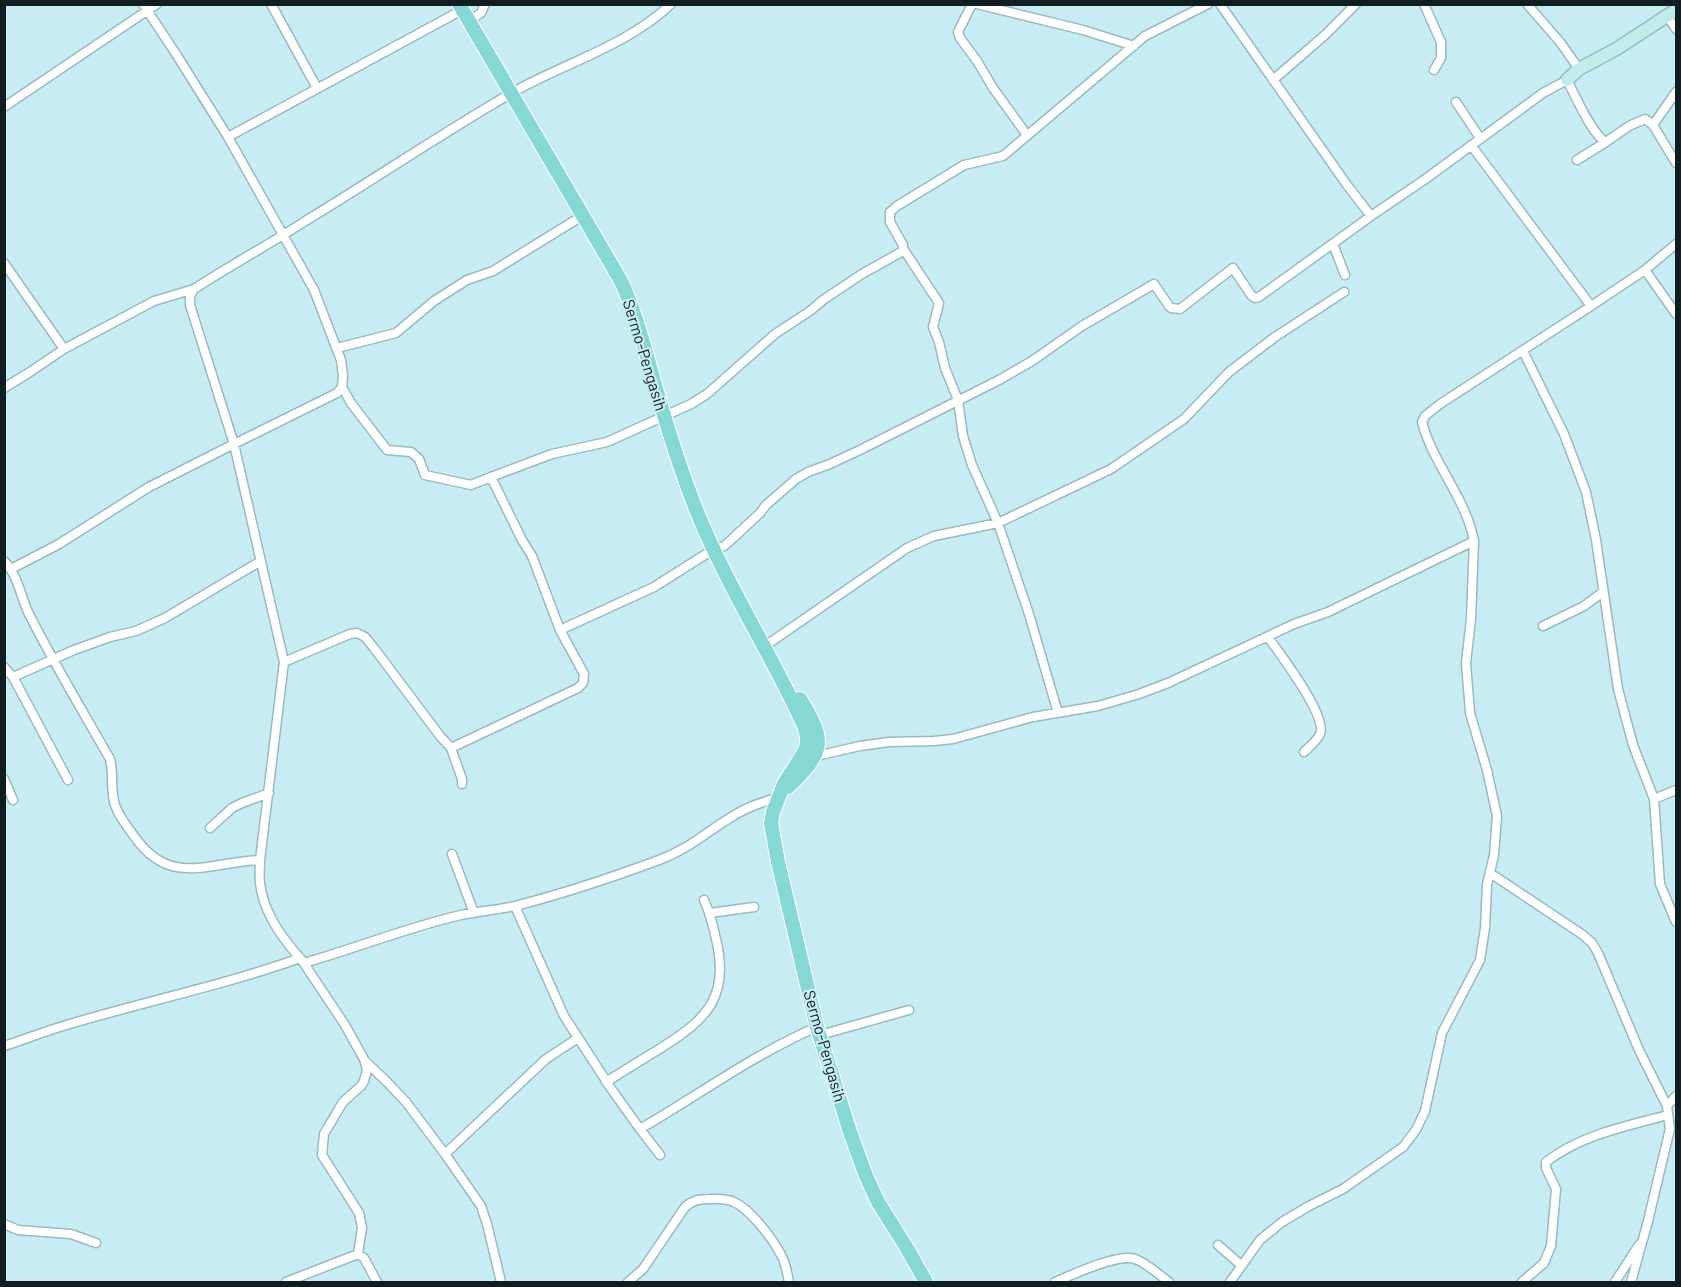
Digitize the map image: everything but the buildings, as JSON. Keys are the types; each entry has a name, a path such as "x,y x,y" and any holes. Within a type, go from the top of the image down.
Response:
{"main road":[{"name":"Sermo-Pengasih","path":"463,12 621,281 633,308 664,416 688,488 714,549 801,718 807,737 807,746 784,784 773,812 771,823 776,852 818,1031 850,1132 878,1202 926,1282"},
{"name":"Sermo-Pengasih","path":"767,651 796,692 815,724 819,738 816,756 780,796"}],"street":[{"path":"4,106 145,8 157,4"},
{"path":"271,4 317,88"},
{"path":"228,137 463,12 481,13 485,4"},
{"path":"4,388 64,349 154,301 194,289 510,93 643,27 671,4"},
{"path":"972,4 958,32 960,39 1027,135"},
{"path":"977,4 1083,30 1134,46"},
{"path":"1058,713 1029,614 998,523 972,465 963,436 958,400 945,368 933,327 939,303 904,250 890,222 890,212 957,169 975,162 1003,156 1145,36 1208,4"},
{"path":"1220,4 1371,216"},
{"path":"1273,80 1325,35 1356,4"},
{"path":"1424,4 1443,50 1434,70"},
{"path":"1527,4 1560,42 1578,69"},
{"path":"145,8 228,137 314,290 341,360 342,387 351,403 387,450 411,452 419,459 425,475 471,485 552,454 607,442 691,404 707,394 775,334 862,274 904,250"},
{"path":"560,630 654,588 714,549 724,546 772,500 796,479 808,472 862,449 999,380 1024,366 1082,326 1154,284 1171,308 1180,309 1233,268 1251,295 1255,298 1259,297 1543,93 1567,80 1578,69 1618,48 1672,13 1677,28"},
{"path":"1567,80 1596,135 1606,142"},
{"path":"1653,125 1677,92"},
{"path":"1456,102 1480,138"},
{"path":"1577,160 1629,126 1645,119 1653,125 1677,163"},
{"path":"1471,145 1591,306"},
{"path":"337,348 396,333 434,301 467,280 493,271 582,216"},
{"path":"1333,244 1345,275"},
{"path":"1230,1282 1260,1240 1282,1222 1343,1189 1403,1146 1416,1130 1425,1111 1443,1033 1480,960 1485,928 1487,885 1494,855 1497,816 1487,770 1470,713 1466,663 1472,620 1474,541 1472,526 1432,450 1422,422 1425,416 1440,404 1645,270 1677,244"},
{"path":"4,263 64,349"},
{"path":"1645,270 1677,314"},
{"path":"190,300 194,289"},
{"path":"184,291 190,300 234,444 284,662 260,860 260,884 268,912 286,942 302,961 345,1025 367,1070 361,1086 343,1102 324,1134 322,1155 359,1212 362,1228 358,1254"},
{"path":"767,651 907,548 934,536 998,523 1111,469 1184,419 1229,372 1275,337 1344,292"},
{"path":"1523,351 1564,434 1586,492 1596,540 1618,689 1634,746 1654,799 1660,884 1677,922"},
{"path":"11,569 59,544 149,487 337,393 342,387"},
{"path":"451,748 563,696 583,683 584,674 560,630 535,561 491,477"},
{"path":"816,756 889,742 953,739 1033,717 1098,705 1139,694 1294,624 1328,612 1474,541"},
{"path":"4,561 15,575 28,610 53,659 110,759 112,792 118,814 138,841 153,858 169,867 199,868 260,860"},
{"path":"12,677 74,650 110,637 136,631 165,618 261,561"},
{"path":"1543,626 1584,606 1603,592"},
{"path":"284,662 350,634 357,633 365,638 451,748 462,784"},
{"path":"1268,637 1302,686 1320,722 1320,734 1304,752"},
{"path":"4,667 12,677 68,780"},
{"path":"4,779 13,800"},
{"path":"1654,799 1677,790"},
{"path":"210,828 232,808 269,793"},
{"path":"4,1046 70,1024 277,966 339,954 406,930 474,913 515,906 579,887 675,854 732,816 780,796"},
{"path":"452,854 474,913"},
{"path":"1490,873 1583,934 1592,943 1668,1110 1670,1129 1631,1282"},
{"path":"606,1082 687,1031 708,1011 720,980 721,966 710,913 704,900"},
{"path":"515,906 564,1016 606,1082 660,1155"},
{"path":"710,913 754,907"},
{"path":"640,1129 776,1047 818,1031 909,1010"},
{"path":"445,1154 546,1059 578,1038"},
{"path":"364,1061 406,1102 481,1206 501,1282"},
{"path":"1522,1282 1544,1263 1551,1246 1556,1188 1546,1168 1546,1162 1583,1140 1668,1110 1677,1096"},
{"path":"628,1282 643,1269 685,1207 696,1199 724,1199 732,1201 748,1212 782,1256 789,1282"},
{"path":"4,1224 18,1230 71,1234 96,1243"},
{"path":"1615,1282 1644,1237"},
{"path":"1218,1245 1241,1265"},
{"path":"286,1282 358,1254"},
{"path":"358,1254 364,1258 377,1282"},
{"path":"1055,1282 1100,1264 1124,1258 1135,1258 1169,1282"}]}
